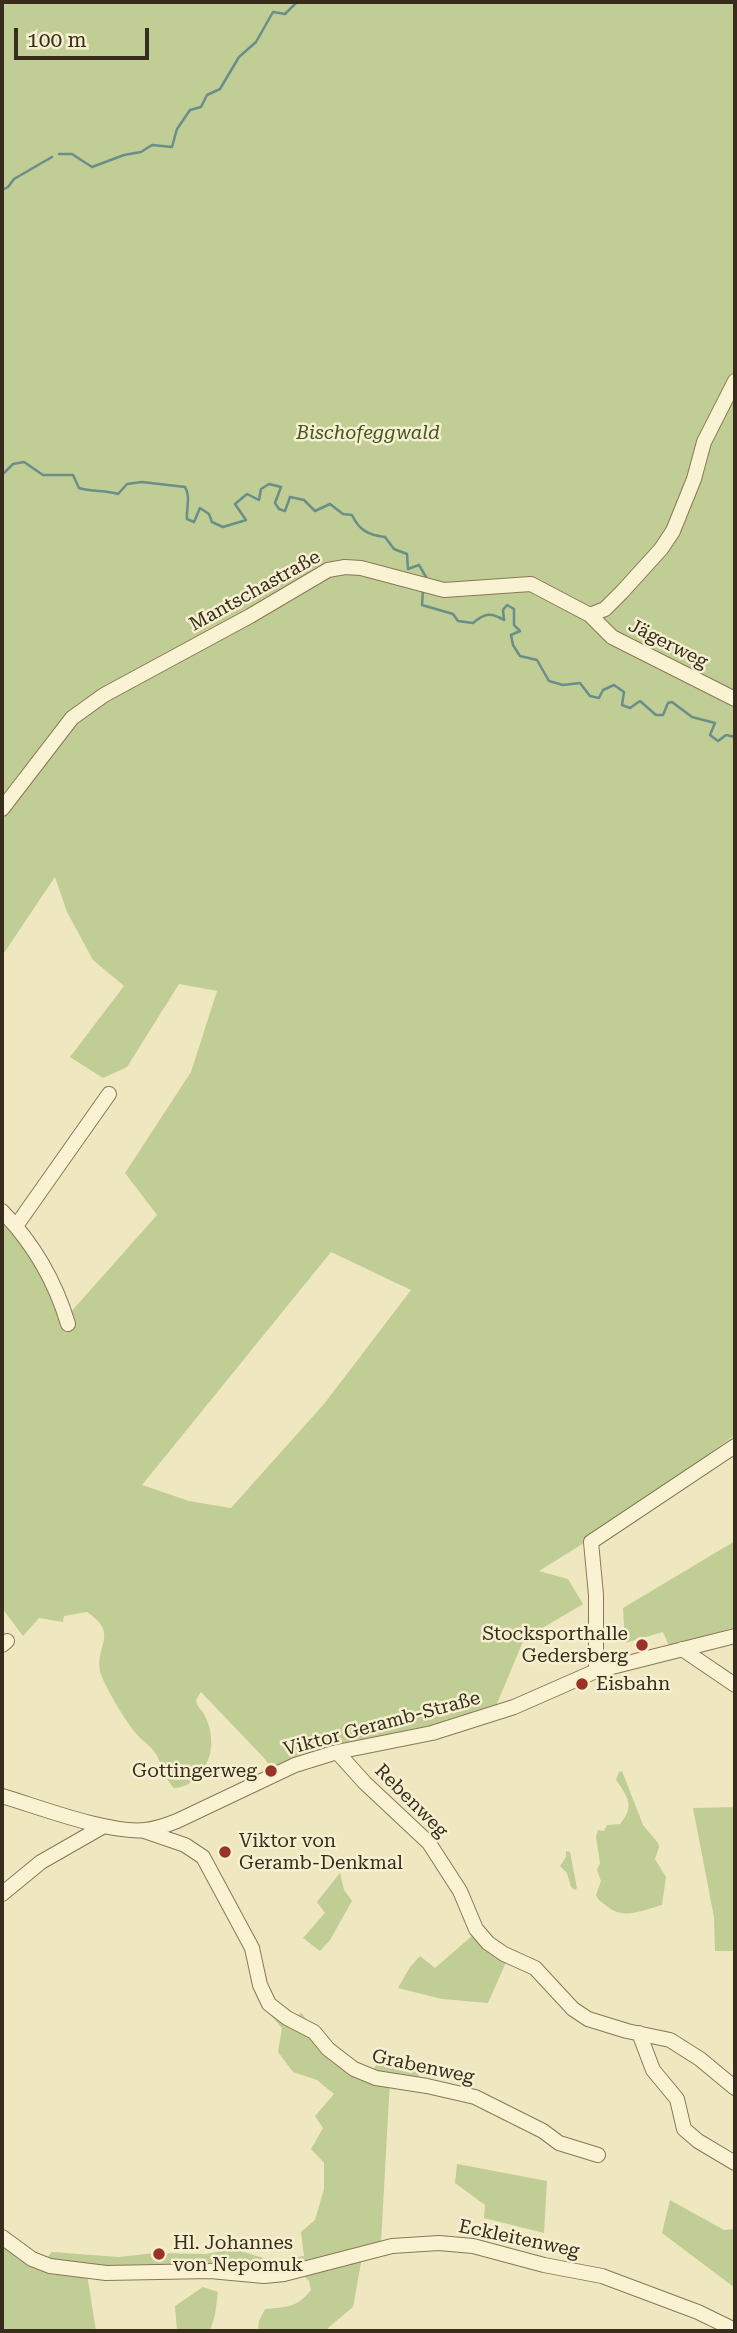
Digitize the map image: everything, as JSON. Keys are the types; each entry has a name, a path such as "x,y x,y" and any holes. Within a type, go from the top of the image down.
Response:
{"street":[{"path":"590,615 605,609 662,549 673,531 694,479 705,442 735,380"},
{"name":"Mantschastraße","path":"2,808 72,718 93,702 328,570 361,568 434,589 456,590 531,584 590,615"},
{"name":"Jägerweg","path":"590,615 612,637 735,699"},
{"path":"16,1226 109,1094"},
{"path":"2,1211 43,1264 60,1298 68,1324"},
{"path":"596,1671 596,1595 591,1542 735,1446"},
{"name":"Viktor Geramb-Straße","path":"2,1796 104,1826 143,1830 177,1821 287,1768 337,1752 460,1725 514,1707 596,1671 735,1636"},
{"path":"682,1649 735,1685"},
{"name":"Rebenweg","path":"337,1752 365,1783 429,1843 460,1891 476,1929 488,1943 503,1954 535,1968 573,2009 588,2019 660,2037 680,2045 735,2088"},
{"path":"2,1894 41,1862 104,1826"},
{"name":"Grabenweg","path":"143,1830 185,1845 203,1857 252,1948 265,1999 287,2018 314,2032 328,2049 354,2069 376,2078 419,2084 475,2097 543,2131 559,2143 598,2155"},
{"path":"639,2033 653,2070 677,2099 684,2129 698,2141 735,2163"},
{"name":"Eckleitenweg","path":"2,2237 32,2259 50,2266 106,2273 210,2271 264,2276 284,2274 392,2246 439,2243 473,2246 612,2279 698,2312 735,2330"}],"green space":[{"name":"Bischofeggwald","path":"2,2 735,2 735,1435 592,1538 539,1571 568,1579 583,1604 524,1639 496,1706 430,1726 337,1746 270,1769 266,1760 201,1692 196,1700 208,1722 210,1754 195,1779 184,1786 174,1788 156,1754 130,1726 103,1680 99,1664 104,1634 97,1620 87,1612 64,1616 63,1622 39,1618 23,1636 2,1608 2,1222 21,1239 70,1313 157,1215 125,1173 191,1072 217,991 179,984 127,1067 103,1078 70,1057 124,986 93,960 67,912 55,877 2,956 2,815 35,756 2,801","holes":["331,1252 411,1290 324,1404 231,1508 189,1501 142,1485"]},
{"path":"735,1541 735,1627 670,1648 663,1632 625,1643 623,1608"},
{"path":"622,1771 643,1825 658,1843 655,1859 666,1877 662,1905 627,1913 614,1911 596,1895 601,1881 597,1870 600,1863 596,1837 598,1830 604,1831 607,1825 620,1824 627,1812 628,1802 616,1780"},
{"path":"735,1807 735,1951 715,1951 714,1917 693,1808"},
{"path":"566,1851 570,1852 577,1888 575,1890 571,1887 567,1873 560,1866 566,1857"},
{"path":"340,1873 344,1890 352,1901 330,1940 320,1951 303,1938 325,1913 317,1902"},
{"path":"473,1935 507,1960 488,2003 442,1999 398,1988 420,1956 435,1968"},
{"path":"263,2006 288,2020 302,2013 327,2054 373,2070 385,2051 406,2060 421,2078 390,2080 381,2243 359,2249 361,2263 353,2307 327,2331 258,2331 265,2309 296,2303 311,2290 309,2281 300,2272 87,2274 96,2331 2,2331 2,2245 38,2268 52,2252 119,2257 155,2253 206,2254 234,2249 273,2261 304,2256 301,2232 315,2220 324,2189 324,2163 311,2149 323,2128 315,2116 334,2094 317,2080 293,2072 278,2052 282,2028"},
{"path":"457,2164 547,2181 544,2233 484,2218 485,2205 455,2183"},
{"path":"670,2200 724,2230 735,2229 735,2288 662,2233"},
{"path":"203,2287 218,2292 210,2331 177,2331 175,2306"}],"waterway":[{"path":"59,154 72,154 92,167 124,155 141,152 152,145 172,147 177,129 190,110 201,107 207,95 220,89 239,57 256,42 273,12 285,14 297,2"},
{"path":"2,190 14,179 52,157"},
{"path":"2,475 13,464 24,462 43,475 73,475 79,488 89,490 118,494 127,484 142,482 185,487 188,499 187,519 194,522 200,508 209,514 212,522 223,527 246,520 235,504 247,494 259,500 261,489 269,484 281,487 275,503 279,509 285,511 290,497 304,500 315,511 330,504 343,514 352,515 365,531 385,537 394,549 407,554 408,569 419,565 425,580"},
{"path":"423,590 422,605 453,614 458,621 473,623 488,615 504,620 503,610 507,605 514,609 514,625 520,631 511,635 513,645 520,656 537,660 549,681 563,685 580,683 590,696 599,698 603,690 614,685 624,692 622,705 630,708 640,701 656,715 663,715 668,703 672,702 692,717 715,723 710,735 718,741 726,735 735,737"}],"place":[{"name":"Stocksporthalle Gedersberg","path":"642,1645"},
{"name":"Eisbahn","path":"582,1684"},
{"name":"Gottingerweg","path":"271,1771"},
{"name":"Viktor von Geramb-Denkmal","path":"225,1852"},
{"name":"Hl. Johannes von Nepomuk","path":"159,2254"}]}
